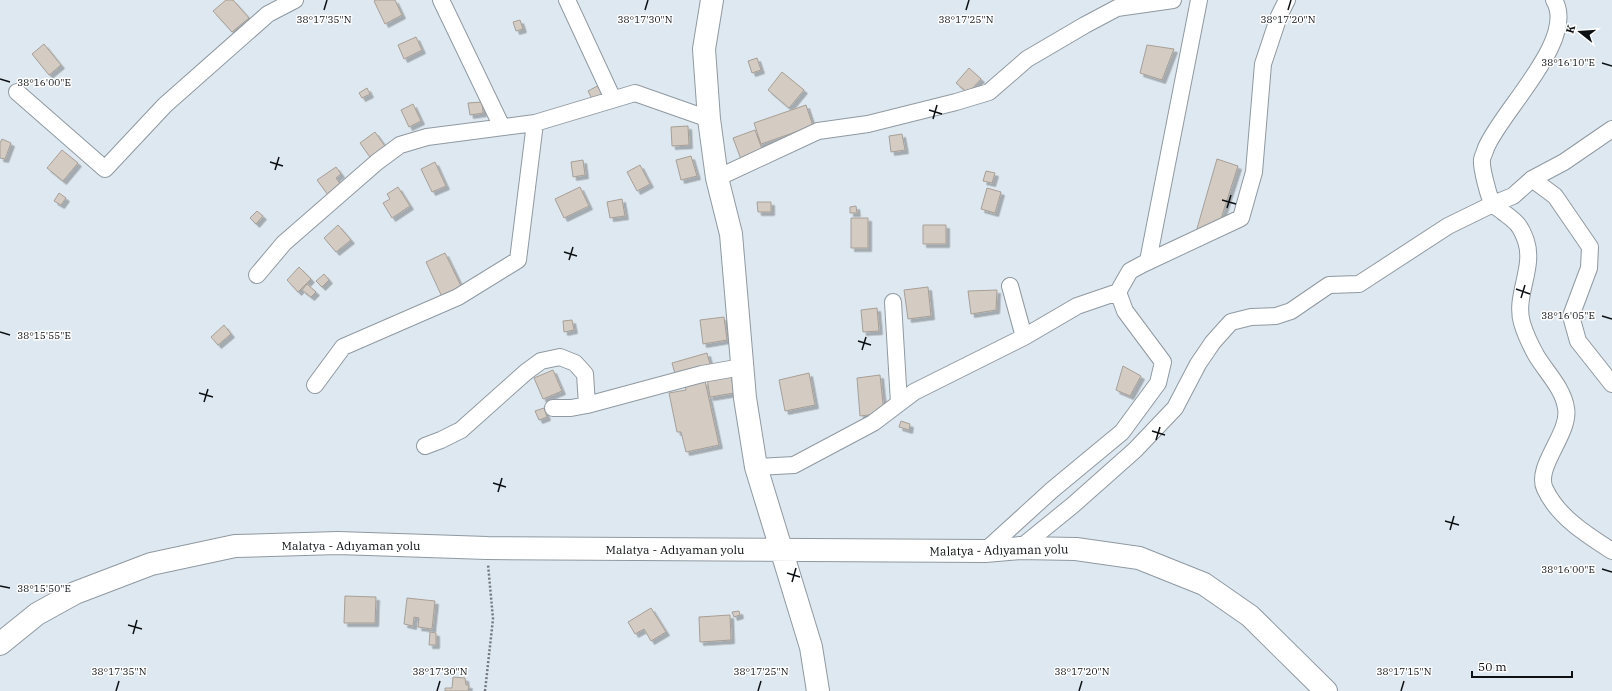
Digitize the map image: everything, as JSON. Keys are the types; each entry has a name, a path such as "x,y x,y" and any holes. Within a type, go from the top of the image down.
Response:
{"main road":[{"path":"712,0 704,49 709,119 717,178 731,234 745,398 756,467 810,647 818,691"},
{"name":"Malatya - Adıyaman yolu","path":"0,644 37,614 75,593 151,564 235,546 338,543 487,548 984,551 1020,548 1076,549 1139,558 1204,584 1250,616 1326,691"}],"street":[{"path":"17,92 105,169 165,105 268,14 295,0"},
{"path":"441,0 502,127"},
{"path":"567,0 612,100"},
{"path":"717,178 818,131 868,124 956,102 989,92 1027,60 1085,25 1117,8 1173,0"},
{"path":"1148,261 1199,0"},
{"path":"1554,0 1557,4 1560,23 1550,50 1491,137 1482,160 1487,188 1493,204 1520,225 1527,242 1528,263 1521,302 1522,322 1536,355 1558,388 1566,408 1566,422 1544,472 1544,488 1557,509 1588,536 1612,552"},
{"path":"756,467 794,465 873,423 914,392 1024,338 1077,306 1118,292 1130,272 1148,261 1241,218 1254,172 1263,64 1279,16 1282,1"},
{"path":"257,275 284,243 377,162 400,145 428,137 535,123 635,93 709,119"},
{"path":"315,385 343,348 458,297 518,260 535,123"},
{"path":"1020,548 1073,505 1135,450 1175,408 1198,364 1213,342 1231,322 1251,317 1276,316 1291,311 1330,285 1359,284 1448,226 1513,196 1532,179 1564,162 1612,128"},
{"path":"1532,179 1555,196 1590,247 1589,268 1572,316 1578,341 1612,384"},
{"path":"1010,286 1024,338"},
{"path":"984,551 1052,490 1122,432 1158,383 1164,362 1125,311 1118,292"},
{"path":"893,302 899,404"},
{"path":"425,446 461,430 526,372 541,361 560,357 575,363 585,374 587,405"},
{"path":"553,408 571,408 587,405 694,376 742,367"}],"path":[{"path":"485,691 493,619 487,548"}],"building":[{"path":"226,0 233,0 249,18 232,32 213,11"},
{"path":"395,0 402,15 385,24 374,1"},
{"path":"520,20 523,29 516,31 513,22"},
{"path":"416,37 422,50 404,59 398,45"},
{"path":"44,44 61,65 49,75 32,54"},
{"path":"1147,45 1174,49 1162,80 1140,73"},
{"path":"757,58 761,70 752,73 748,61"},
{"path":"969,68 981,79 968,93 956,83"},
{"path":"782,72 804,90 789,108 768,90"},
{"path":"601,84 607,94 593,101 588,91"},
{"path":"367,88 370,94 362,98 359,93"},
{"path":"482,102 483,113 470,115 468,103"},
{"path":"413,104 421,121 409,127 401,110"},
{"path":"806,105 813,126 761,144 754,123"},
{"path":"688,126 689,145 672,146 671,127"},
{"path":"755,130 762,149 742,162 733,138"},
{"path":"375,132 387,149 372,160 360,143"},
{"path":"902,134 905,150 891,152 889,136"},
{"path":"2,139 11,143 5,159 0,158 0,143"},
{"path":"62,150 78,163 63,181 47,168"},
{"path":"691,156 697,176 681,180 676,160"},
{"path":"1217,159 1238,166 1220,222 1196,232"},
{"path":"583,160 585,175 573,177 571,162"},
{"path":"435,162 446,186 432,192 421,169"},
{"path":"640,165 650,184 637,191 627,172"},
{"path":"336,167 341,174 336,178 341,185 328,195 317,180"},
{"path":"986,171 995,173 992,183 983,181"},
{"path":"398,187 410,206 392,218 383,203 390,199 387,194"},
{"path":"580,187 589,206 564,218 555,199"},
{"path":"987,188 1001,192 995,213 981,209"},
{"path":"59,193 66,198 61,205 54,201"},
{"path":"622,199 625,216 610,218 607,202"},
{"path":"757,202 771,202 771,212 758,212"},
{"path":"856,206 857,213 850,213 850,207"},
{"path":"257,211 263,216 256,224 250,218"},
{"path":"851,218 868,218 868,248 851,248"},
{"path":"338,225 351,240 336,252 324,238"},
{"path":"923,225 946,225 946,244 923,244"},
{"path":"445,253 463,290 443,299 426,262"},
{"path":"299,267 311,279 298,292 287,280"},
{"path":"324,274 329,280 322,287 316,281"},
{"path":"307,284 316,292 311,297 302,290"},
{"path":"928,287 931,316 908,319 904,290"},
{"path":"997,290 996,310 971,314 968,291"},
{"path":"877,308 879,331 863,332 861,310"},
{"path":"724,317 727,340 703,344 700,320"},
{"path":"572,320 574,330 564,332 563,321"},
{"path":"224,325 231,334 218,345 211,337"},
{"path":"707,353 711,368 676,377 672,363"},
{"path":"1123,366 1141,376 1130,396 1116,390"},
{"path":"553,370 562,391 543,399 534,378"},
{"path":"809,373 815,405 785,411 779,380"},
{"path":"731,374 734,393 710,397 707,378"},
{"path":"880,375 884,413 860,416 857,378"},
{"path":"705,381 719,445 686,452 681,432 677,432 669,393 686,390 685,386"},
{"path":"544,408 547,417 539,420 535,411"},
{"path":"901,421 910,424 909,430 899,427"},
{"path":"345,596 376,597 375,623 344,623"},
{"path":"407,598 435,601 432,629 418,627 419,618 414,617 413,626 404,624"},
{"path":"651,608 666,632 651,641 644,629 635,634 628,622"},
{"path":"739,611 740,615 734,617 732,612"},
{"path":"730,615 731,640 700,642 699,617"},
{"path":"430,632 436,633 436,645 429,645"},
{"path":"453,677 465,678 466,685 469,685 468,691 445,691 445,688 452,688"}]}
